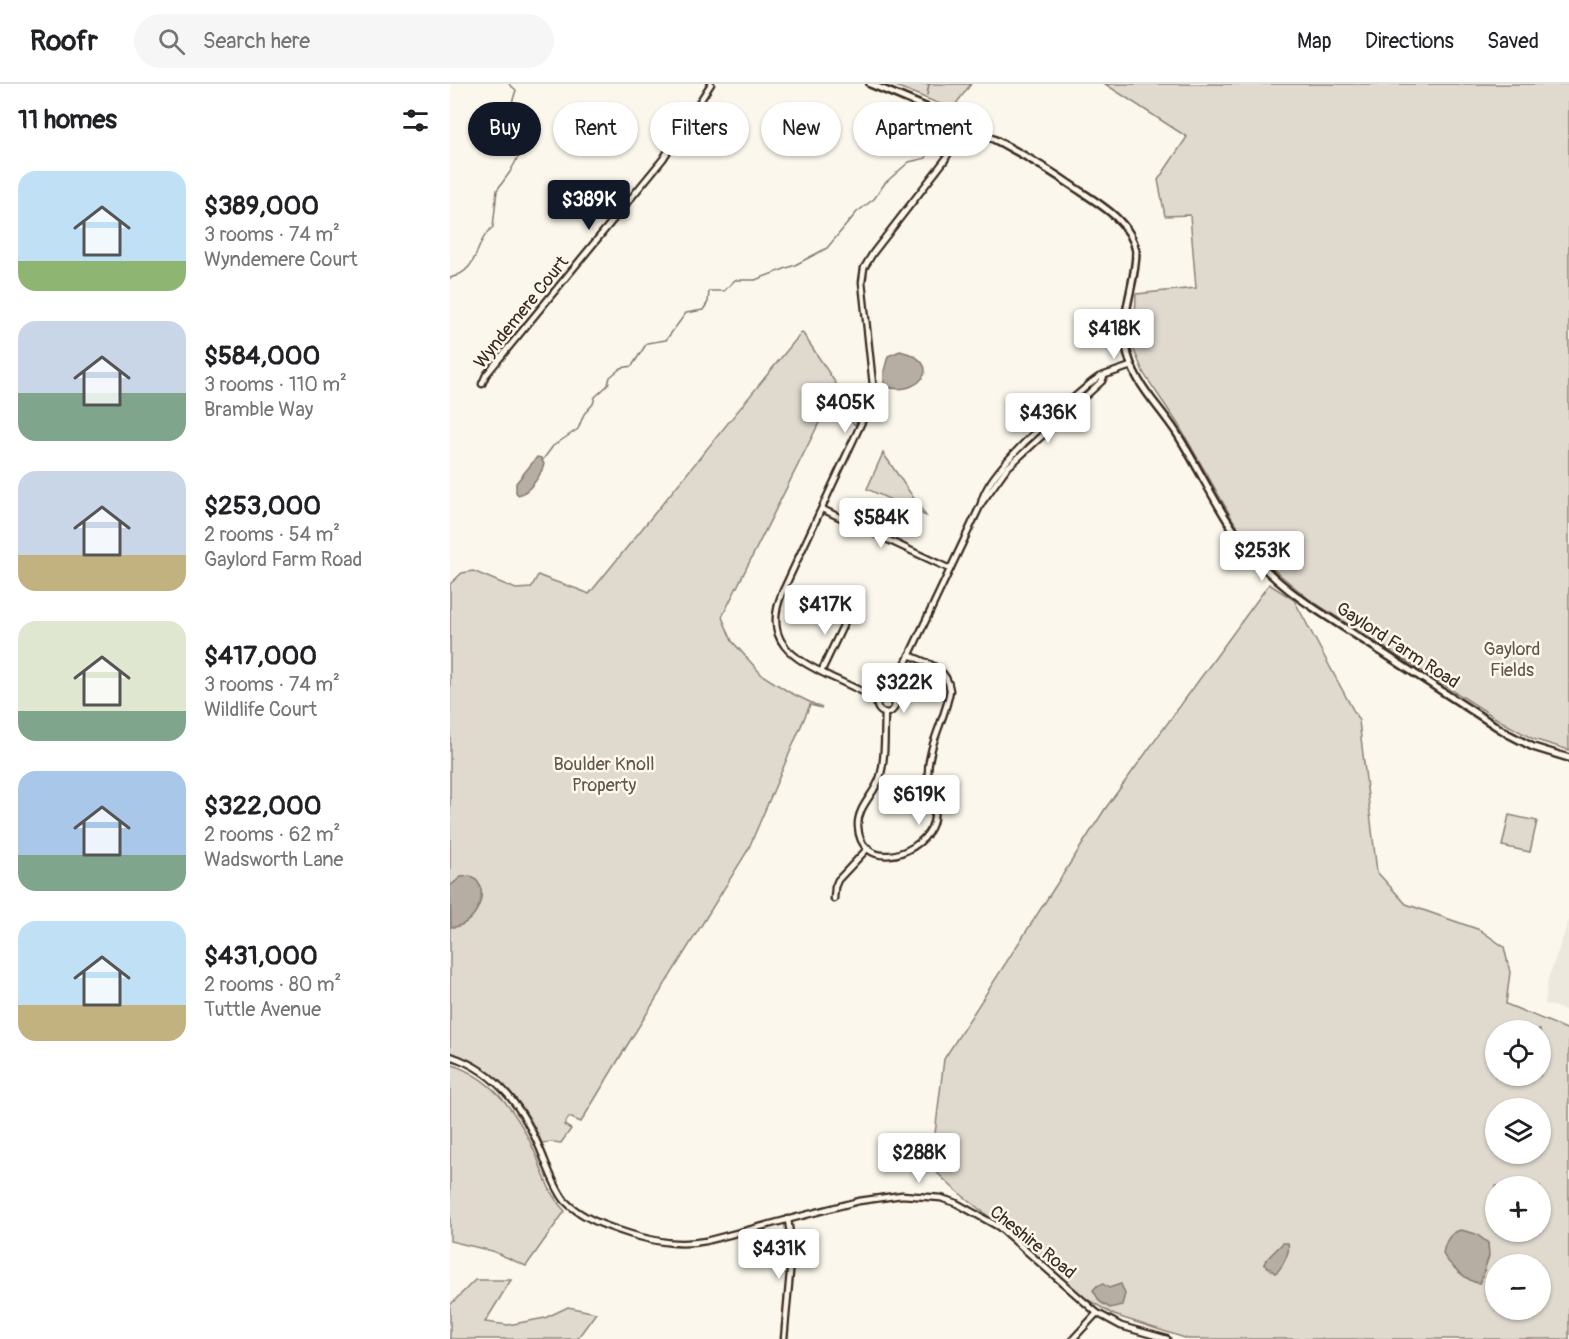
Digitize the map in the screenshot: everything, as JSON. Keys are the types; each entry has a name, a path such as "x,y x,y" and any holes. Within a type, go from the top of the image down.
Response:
{"street":[{"name":"Wyndemere Court","path":"482,384 486,375 663,159 711,84"},
{"name":"Gaylord Farm Road","path":"870,84 912,102"},
{"name":"Gaylord Farm Road","path":"993,139 1031,158 1110,213 1127,229 1136,251 1124,321 1125,344 1131,366 1139,383 1185,447 1233,530 1256,559 1276,580 1336,623 1508,734 1533,747 1569,758"},
{"path":"878,699 805,664 786,649 777,631 776,614 782,593 873,398 862,290 864,268 947,156"},
{"path":"890,696 981,504 982,497 1002,466 1087,386 1099,377 1131,366"},
{"path":"822,509 950,569"},
{"path":"821,672 850,610"},
{"path":"885,713 881,776 861,811 858,823 860,836 868,848 874,853 888,856 902,854 924,837 934,820 934,805 928,777 929,762 949,696 949,683 942,671 909,655"},
{"path":"878,699 882,696 890,696 894,699 894,708 885,713"},
{"path":"878,699 878,708 885,713"},
{"path":"834,899 838,880 868,848"},
{"name":"Cheshire Road","path":"450,1056 482,1072 510,1096 531,1127 556,1186 567,1202 585,1215 628,1233 659,1242 686,1244 841,1205 916,1195 948,1200 999,1227 1097,1313 1121,1326 1167,1339"},
{"path":"784,1339 792,1257 788,1219"},
{"path":"1073,1339 1097,1313"}],"shaded area":[{"path":"900,351 915,356 923,363 925,371 922,378 907,388 896,389 884,386 884,371 888,356"},
{"path":"537,457 541,458 544,464 540,473 531,487 518,495 516,483"},
{"path":"470,876 477,881 481,889 478,906 474,915 467,921 459,926 451,927 450,886 461,877"},
{"path":"1569,920 1569,1011 1545,1004 1547,982"},
{"path":"1461,1230 1476,1234 1488,1243 1489,1254 1485,1254 1485,1268 1480,1283 1460,1273 1443,1254 1448,1239 1453,1233"},
{"path":"1283,1243 1288,1243 1287,1256 1283,1265 1275,1273 1264,1264"},
{"path":"1103,1284 1109,1288 1121,1284 1125,1294 1122,1305 1110,1308 1100,1302 1093,1290"}],"green space":[{"path":"891,84 971,84 957,102 935,102"},
{"name":"Gaylord Fields","path":"1105,84 1569,84 1569,750 1533,739 1499,720 1310,600 1262,560 1233,520 1178,424 1144,374 1134,350 1136,294 1196,288 1190,215 1165,216 1158,180 1187,137"},
{"name":"Boulder Knoll Property","path":"802,332 858,417 855,425 830,401 722,617 732,641 762,675 789,692 822,708 810,705 748,850 581,1122 569,1117 564,1125 571,1129 561,1143 542,1143 526,1112 506,1087 481,1068 450,1052 450,584 462,573 473,571 516,589 531,588 538,575 589,594"},
{"path":"883,453 926,516 867,489"},
{"path":"1269,584 1294,600 1359,721 1377,872 1406,904 1480,930 1504,947 1510,972 1506,1004 1545,1020 1485,1020 1485,1086 1551,1086 1551,1023 1569,1030 1569,1339 1188,1339 1114,1315 1080,1295 931,1167 944,1059 1105,809"},
{"path":"1509,815 1537,821 1530,852 1502,846"},
{"path":"450,1064 480,1079 504,1101 523,1127 551,1192 565,1211 526,1266 492,1251 450,1241"},
{"path":"475,1280 511,1280 485,1322 508,1325 545,1318 568,1307 596,1313 577,1339 450,1339 450,1305"}],"waterway":[{"path":"450,278 467,268 482,240 493,227 497,190 524,146 520,116 511,106 516,90 509,84"},
{"path":"927,95 929,84"},
{"path":"542,461 553,446 578,429 584,414 593,404 595,397 608,385 610,377 621,368 632,366 647,343 666,340 686,313 703,310 708,302 709,291 724,291 735,280 755,280 795,265 827,248 857,212 874,199 885,183 909,162 926,158 926,156"}]}
